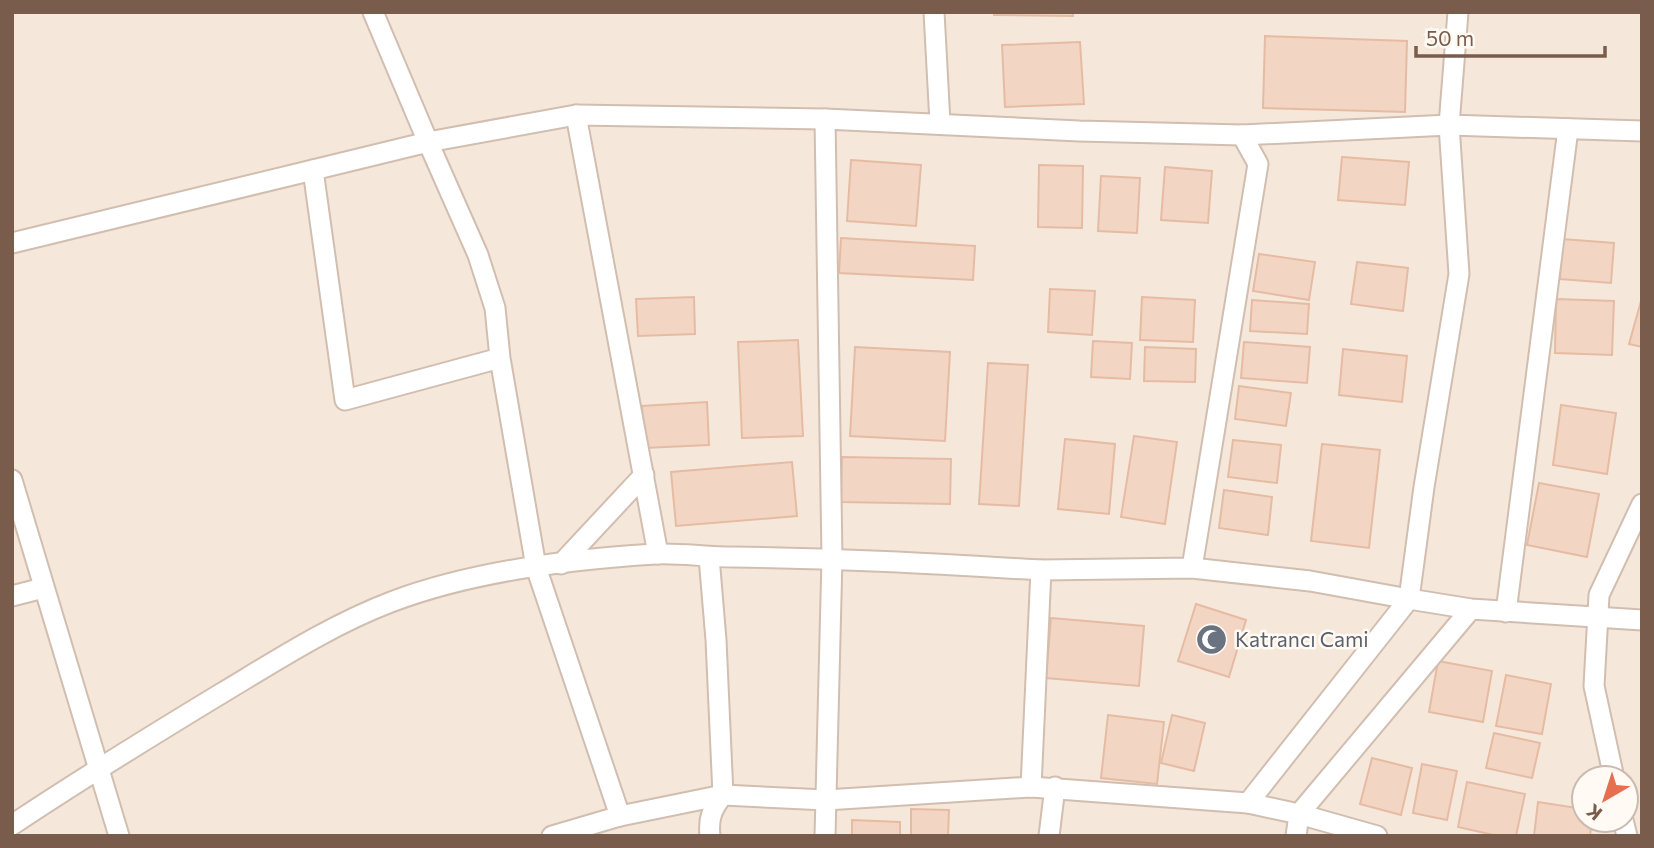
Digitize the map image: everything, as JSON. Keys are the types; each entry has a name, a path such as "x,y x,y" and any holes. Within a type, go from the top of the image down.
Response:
{"street":[{"path":"373,12 478,255 495,308 500,358 536,567 620,816"},
{"path":"934,12 940,123"},
{"path":"1248,803 1409,599 1459,274 1449,125 1458,12"},
{"path":"576,115 658,554"},
{"path":"12,243 428,142 576,115 825,119 1079,131 1242,135 1449,125 1642,131"},
{"path":"825,119 832,558 825,836"},
{"path":"1506,612 1568,130"},
{"path":"1192,568 1258,164 1242,135"},
{"path":"313,170 345,400 500,358"},
{"path":"561,564 644,475"},
{"path":"12,480 118,836"},
{"path":"1611,764 1594,686 1599,595 1642,504"},
{"path":"12,825 99,767 300,646 352,618 394,601 454,583 536,567 658,554 832,558 1041,570 1192,568 1310,581 1471,609 1642,620"},
{"path":"709,557 716,639 723,795 713,808 708,821 710,836"},
{"path":"1031,786 1041,570"},
{"path":"12,596 43,587"},
{"path":"1296,836 1299,814 1471,609"},
{"path":"552,836 620,816 723,795 825,800 1031,786 1248,803 1377,836"},
{"path":"1049,836 1055,787"}],"shaded area":[{"path":"12,12 1642,12 1642,836 12,836"}],"building":[{"path":"994,12 1073,12 1073,16 994,15"},
{"path":"1265,36 1407,41 1405,112 1263,108"},
{"path":"1080,42 1084,104 1005,107 1002,45"},
{"path":"1342,157 1409,162 1405,205 1338,200"},
{"path":"851,160 921,165 916,226 847,221"},
{"path":"1039,165 1083,166 1082,228 1038,227"},
{"path":"1165,167 1212,171 1208,223 1161,220"},
{"path":"1101,176 1140,178 1137,233 1098,231"},
{"path":"841,238 975,246 973,280 839,273"},
{"path":"1562,239 1614,243 1611,283 1560,279"},
{"path":"1259,254 1315,262 1309,300 1253,291"},
{"path":"1357,262 1408,268 1403,311 1351,304"},
{"path":"1050,289 1095,291 1092,335 1048,332"},
{"path":"694,297 695,334 638,336 636,299"},
{"path":"1142,297 1195,300 1193,342 1140,340"},
{"path":"1556,299 1614,301 1612,355 1555,353"},
{"path":"1252,300 1309,304 1307,334 1250,331"},
{"path":"1642,301 1642,347 1629,344"},
{"path":"798,340 803,436 742,438 738,342"},
{"path":"1093,341 1132,343 1130,379 1091,377"},
{"path":"1244,342 1310,347 1307,383 1241,378"},
{"path":"855,347 950,352 945,441 850,436"},
{"path":"1145,347 1196,349 1195,382 1144,381"},
{"path":"1343,349 1407,356 1402,402 1339,395"},
{"path":"988,363 1028,365 1019,506 979,504"},
{"path":"1239,386 1291,393 1286,426 1235,419"},
{"path":"707,402 709,445 644,448 642,406"},
{"path":"1561,405 1616,413 1607,474 1553,465"},
{"path":"1134,436 1177,442 1165,524 1121,517"},
{"path":"1065,439 1115,444 1109,514 1058,509"},
{"path":"1233,440 1281,445 1277,483 1228,477"},
{"path":"1322,444 1380,450 1369,548 1311,541"},
{"path":"842,457 951,459 950,504 841,502"},
{"path":"792,462 797,516 676,526 671,472"},
{"path":"1539,483 1599,494 1587,557 1527,545"},
{"path":"1224,490 1272,497 1268,535 1219,528"},
{"name":"Katrancı Cami","path":"1196,604 1246,620 1229,677 1178,661"},
{"path":"1051,618 1144,626 1139,686 1046,678"},
{"path":"1438,661 1492,671 1483,722 1429,712"},
{"path":"1506,675 1551,684 1542,734 1496,726"},
{"path":"1108,715 1164,722 1157,784 1101,778"},
{"path":"1172,715 1205,723 1194,771 1161,763"},
{"path":"1494,733 1540,743 1532,778 1486,768"},
{"path":"1372,758 1412,768 1401,815 1360,804"},
{"path":"1422,764 1457,771 1447,820 1413,813"},
{"path":"1467,782 1525,794 1516,836 1498,836 1458,827"},
{"path":"1538,802 1570,807 1570,834 1590,834 1590,836 1534,836"},
{"path":"911,809 949,810 948,836 911,836"},
{"path":"852,820 900,822 900,836 852,836"}],"place":[{"name":"Katrancı Cami","path":"1212,640"}]}
